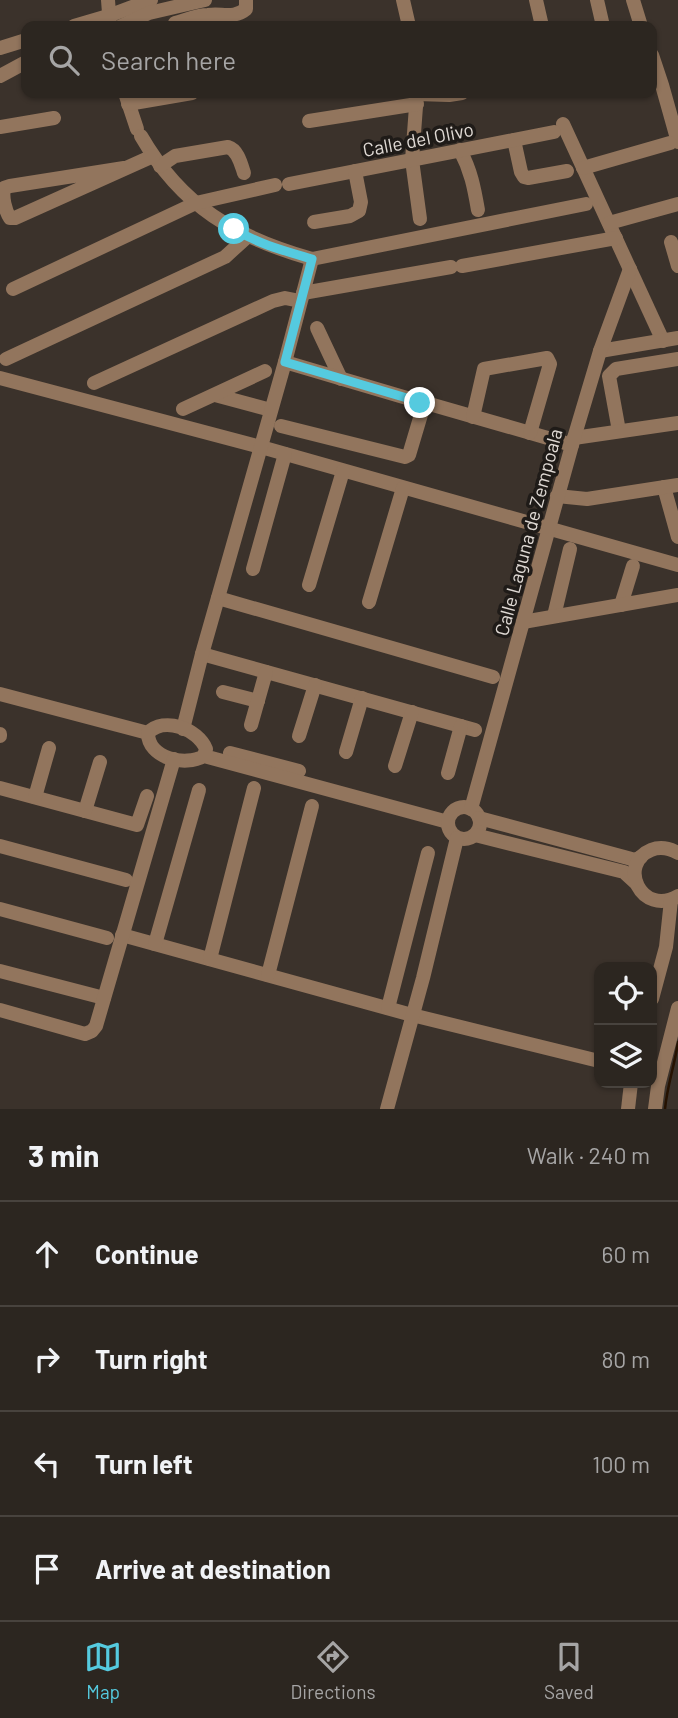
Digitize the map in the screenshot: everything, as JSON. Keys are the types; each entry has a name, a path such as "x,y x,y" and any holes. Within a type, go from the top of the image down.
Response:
{"street":[{"path":"108,0 109,21 151,0"},
{"path":"132,21 149,13 205,0"},
{"path":"183,21 206,15 227,16 241,13 246,9 246,0"},
{"path":"404,0 409,21"},
{"path":"536,0 541,21"},
{"path":"597,0 602,21"},
{"path":"633,0 640,21"},
{"path":"0,48 21,42"},
{"path":"0,76 21,65"},
{"path":"600,351 671,339 630,269 583,168 674,142 657,70"},
{"path":"126,98 139,132 156,161 196,203 247,237 312,259 586,204"},
{"path":"309,121 412,98"},
{"path":"417,98 412,160 421,219"},
{"path":"0,127 54,118"},
{"name":"Calle del Olivo","path":"13,289 196,203 559,128 583,168"},
{"path":"514,139 524,177 567,171"},
{"path":"124,168 15,218 10,218 7,213 3,193 4,188 10,186 124,168 228,147 235,151 244,173"},
{"path":"460,150 472,178 478,210"},
{"path":"314,222 350,216 359,211 362,202 355,171"},
{"path":"609,223 678,204"},
{"path":"6,359 225,257 247,237"},
{"path":"94,383 273,301 616,238"},
{"path":"671,242 678,265"},
{"path":"183,729 312,259"},
{"name":"Calle Laguna de Zempoala","path":"475,813 557,496 600,351 630,269"},
{"path":"317,328 341,379"},
{"path":"473,417 484,369 547,358 550,364 530,433"},
{"path":"620,431 609,376 612,372 616,369 678,359"},
{"path":"281,426 401,457 409,455 423,408 417,401 285,362"},
{"path":"183,409 265,372"},
{"path":"0,378 261,447 678,565"},
{"path":"215,395 271,410"},
{"path":"433,405 530,433 573,441 678,423"},
{"path":"253,569 285,454"},
{"path":"309,585 343,471"},
{"path":"557,496 587,499 671,486 678,537"},
{"path":"369,602 403,488"},
{"path":"554,616 570,549"},
{"path":"621,605 634,566"},
{"path":"523,622 678,595"},
{"path":"218,598 493,677"},
{"path":"202,654 468,728 448,773"},
{"path":"251,725 266,672"},
{"path":"299,736 315,685"},
{"path":"223,692 258,701"},
{"path":"0,694 148,733"},
{"path":"346,751 362,698"},
{"path":"396,766 412,712"},
{"path":"167,725 183,729 199,737 204,751 190,761 174,759 150,744 148,733 156,726 167,725"},
{"path":"35,797 49,748"},
{"path":"204,751 450,818"},
{"path":"0,1010 85,1034 96,1026 174,759"},
{"path":"85,811 100,762"},
{"path":"0,788 137,825 147,796"},
{"path":"210,959 254,788"},
{"path":"155,944 199,790"},
{"path":"268,975 312,806"},
{"path":"636,883 624,872 475,835 457,838 449,828 450,818 459,808 635,860 653,849 667,848 678,853"},
{"path":"475,813 480,824 475,835"},
{"path":"387,1109 457,838"},
{"path":"0,846 126,880"},
{"path":"388,1008 428,853"},
{"path":"641,857 635,870 639,890 657,901 674,898 657,980"},
{"path":"0,909 107,938"},
{"path":"122,935 412,1015 594,1060"},
{"path":"0,971 104,998"},
{"path":"655,1109 658,1086 678,1008"},
{"path":"628,1109 630,1088"}],"waterway":[{"path":"665,1109 678,1042"}],"route":[{"path":"234,229 247,237 312,259 285,362 420,403"}]}
